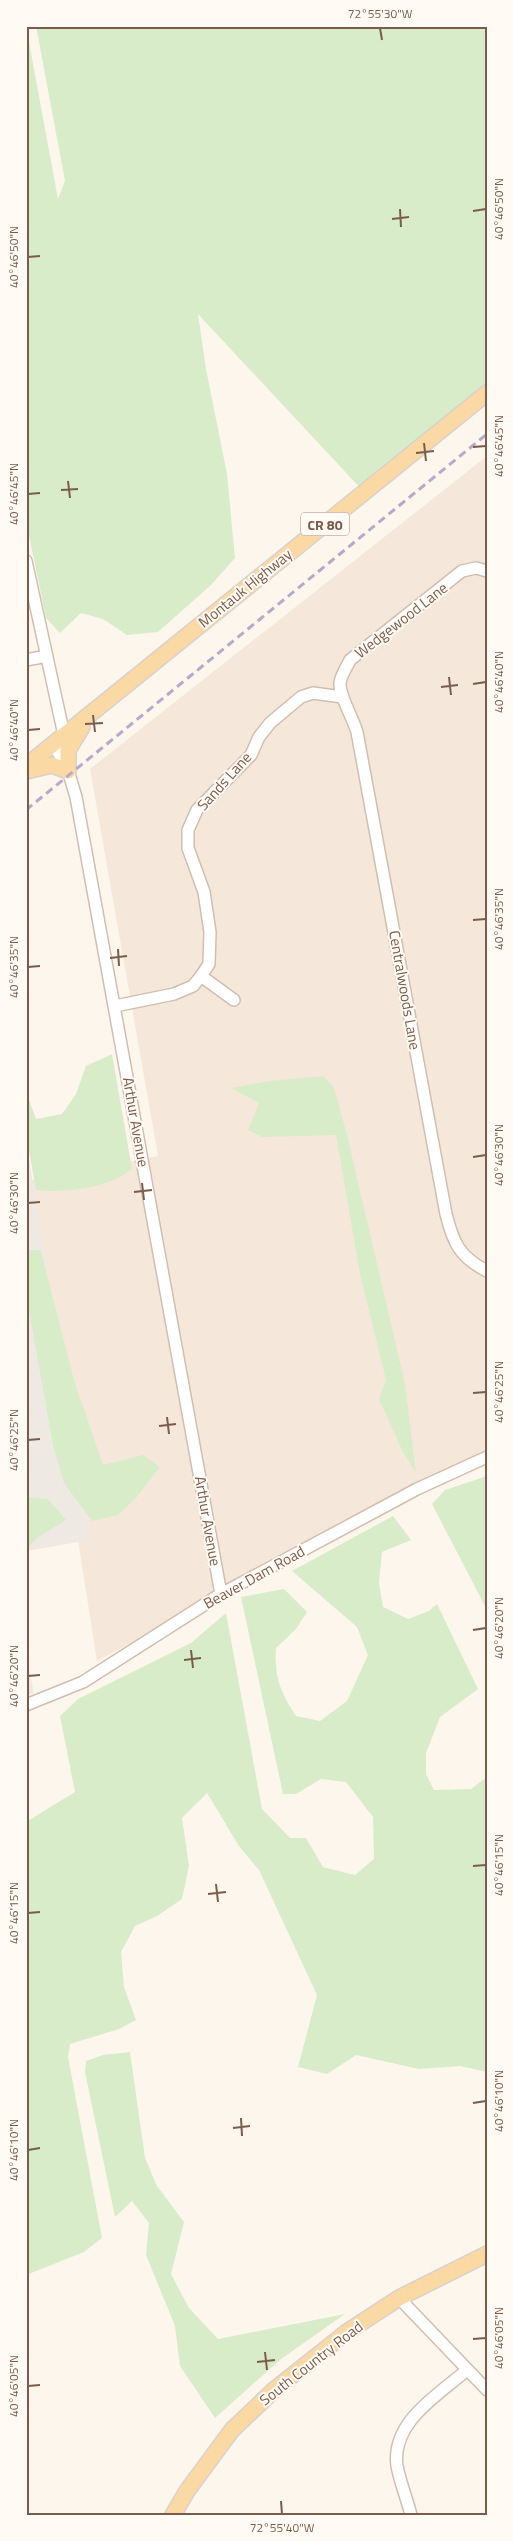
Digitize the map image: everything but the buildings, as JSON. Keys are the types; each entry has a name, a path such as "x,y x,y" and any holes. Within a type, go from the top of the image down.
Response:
{"main road":[{"name":"Montauk Highway","path":"26,766 487,392"},
{"path":"26,771 52,765 68,771 70,746 96,709"},
{"name":"South Country Road","path":"173,2515 187,2491 232,2430 274,2390 347,2332 399,2298 487,2254"}],"street":[{"name":"Arthur Avenue","path":"26,561 47,656 58,740 76,797 221,1594"},
{"name":"Wedgewood Lane","path":"342,697 340,682 350,660 462,571 476,568 487,571"},
{"path":"26,660 47,656"},
{"name":"Sands Lane","path":"201,976 209,964 210,932 204,892 188,848 188,830 197,810 251,755 259,737 270,722 301,697 319,693 342,697"},
{"name":"Centralwoods Lane","path":"342,697 351,713 357,732 446,1214 453,1241 465,1257 487,1271"},
{"path":"115,1006 174,994 193,986 201,976 234,1000"},
{"name":"Beaver Dam Road","path":"26,1705 83,1682 221,1594 417,1489 487,1457"},
{"path":"399,2298 487,2390"},
{"path":"412,2515 397,2466 398,2450 407,2423 467,2370"}],"shaded area":[{"path":"487,456 487,1457 97,1661 26,1211 26,1181 158,1156 90,769"},
{"path":"26,1141 91,1540 26,1551"},
{"path":"26,1655 34,1693 26,1696"}],"green space":[{"path":"26,26 58,199 65,181 36,26 487,26 487,393 364,492 198,314 206,369 227,474 235,558 211,585 158,632 127,635 103,619 81,613 60,633 46,618 26,521 26,237 30,234 26,234"},
{"path":"112,1054 132,1169 111,1181 86,1188 61,1191 36,1190 26,1134 26,1092 36,1119 62,1114 76,1094 86,1066"},
{"path":"323,1076 334,1087 347,1135 405,1384 416,1473 403,1452 379,1399 386,1380 360,1274 336,1135 262,1137 248,1130 259,1103 231,1088 269,1081"},
{"path":"26,1250 40,1250 74,1380 103,1465 143,1455 160,1467 136,1498 118,1515 92,1521 64,1483 53,1445 26,1294"},
{"path":"487,1476 487,1610 432,1504 445,1490"},
{"path":"30,1497 48,1499 66,1520 38,1537 26,1550 26,1499"},
{"path":"393,1516 411,1540 382,1552 379,1583 383,1607 408,1619 429,1611 437,1604 478,1689 440,1717 426,1753 426,1774 434,1790 471,1789 487,1777 487,2072 460,2066 419,2069 356,2055 327,2074 298,2067 317,1995 259,1870 239,1846 207,1793 182,1818 189,1866 182,1899 157,1916 135,1926 121,1952 124,1987 136,2020 119,2029 70,2044 68,2057 102,2238 84,2252 26,2275 26,1822 75,1792 60,1716 78,1699 191,1643 226,1613 262,1809 290,1838 306,1838 323,1867 355,1875 374,1859 373,1817 346,1782 321,1779 296,1794 283,1794 241,1597 284,1589 307,1612 296,1629 276,1648 276,1667 282,1691 296,1716 320,1721 347,1701 368,1655 357,1627 292,1571"},
{"path":"130,2052 145,2158 157,2186 184,2222 171,2274 189,2308 218,2339 345,2314 281,2359 215,2418 180,2366 175,2326 146,2255 149,2223 132,2201 115,2217 85,2072 86,2061 103,2055"}],"railway":[{"path":"26,810 487,434"}]}
